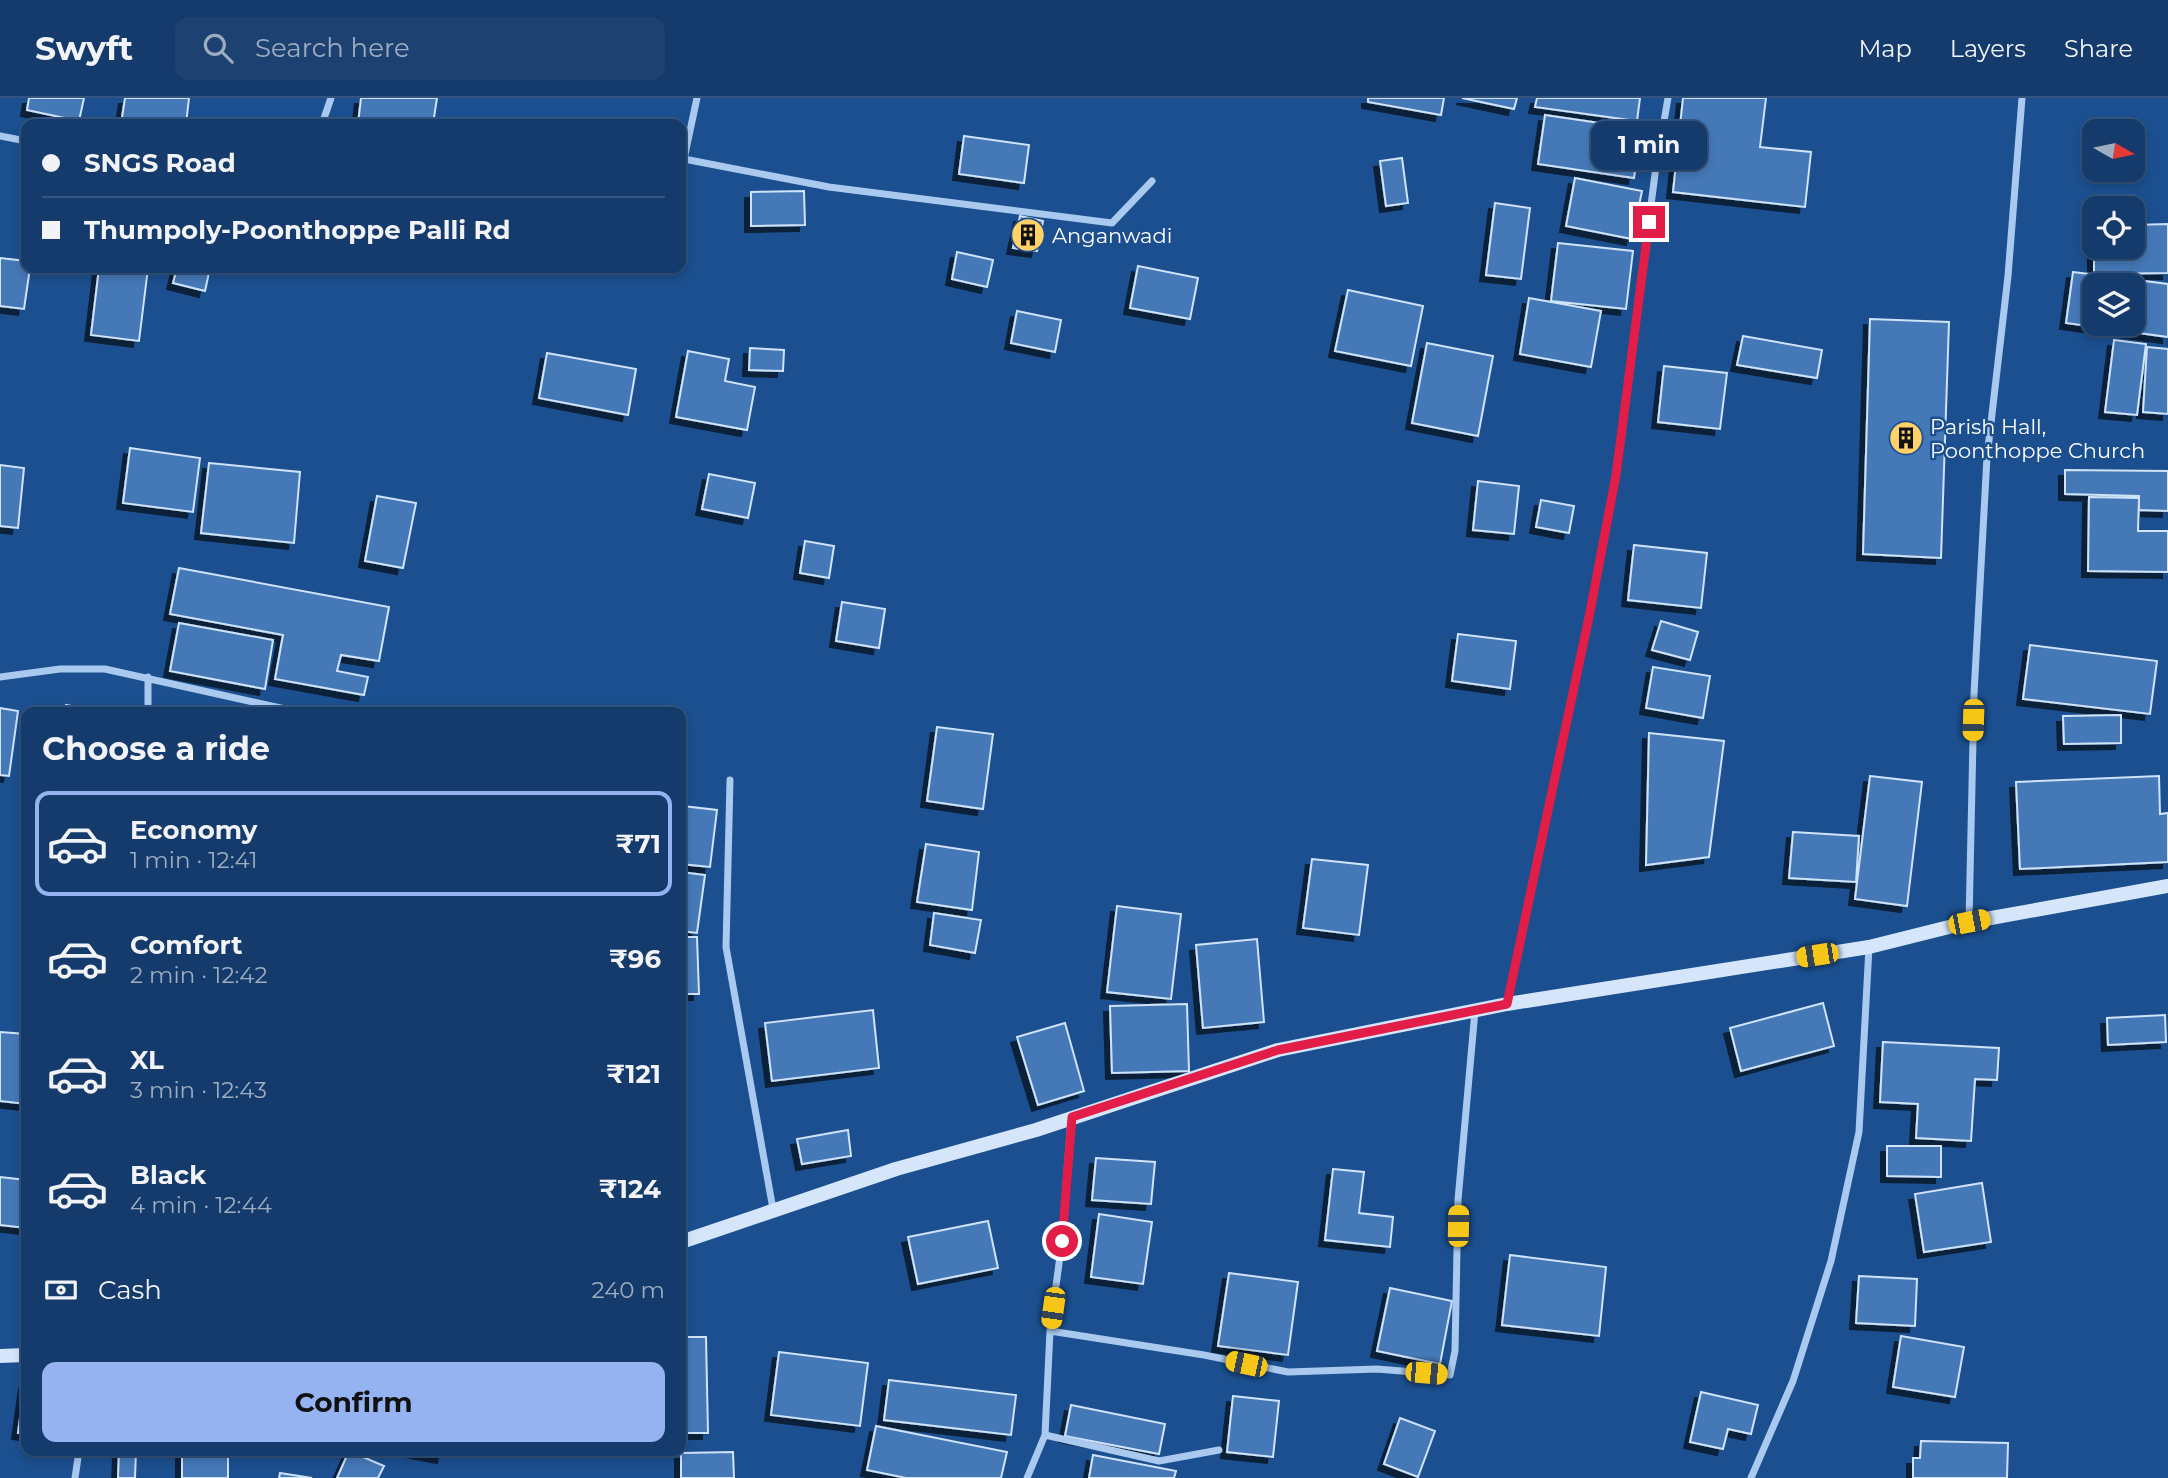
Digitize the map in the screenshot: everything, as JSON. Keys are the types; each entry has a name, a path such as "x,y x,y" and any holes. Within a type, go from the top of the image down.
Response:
{"main road":[{"path":"686,1240 896,1168 1036,1130 1278,1050 1507,1004 1869,947 1969,922 2168,886"},
{"path":"0,1356 21,1355"}],"street":[{"path":"324,119 331,98"},
{"path":"686,150 697,98"},
{"path":"1507,1004 1590,612 1616,475 1655,174 1668,98"},
{"path":"1969,922 1973,720 1987,457 2008,276 2022,98"},
{"path":"0,136 21,140"},
{"path":"686,159 828,187 1112,223 1152,181"},
{"path":"0,677 72,669 105,669 276,707"},
{"path":"148,677 148,707"},
{"path":"730,780 726,947 773,1209"},
{"path":"1751,1478 1793,1381 1831,1261 1859,1132 1869,947"},
{"path":"1050,1331 1205,1355 1288,1372 1377,1369 1450,1375 1455,1351 1458,1200 1475,1010"},
{"path":"1027,1478 1045,1435 1050,1331 1062,1241 1072,1117"},
{"path":"1045,1435 1159,1461 1219,1450"},
{"path":"75,1478 78,1456"}],"building":[{"path":"29,98 84,98 79,119 27,110"},
{"path":"125,98 189,98 187,119 122,119"},
{"path":"361,98 437,98 434,119 359,119"},
{"path":"1368,98 1444,98 1441,115 1368,102"},
{"path":"1462,98 1517,98 1514,109"},
{"path":"1537,98 1640,98 1637,121 1535,107"},
{"path":"1683,98 1766,98 1760,147 1811,152 1805,207 1673,192"},
{"path":"1545,115 1641,129 1634,178 1538,164"},
{"path":"964,136 1029,145 1024,183 959,174"},
{"path":"1402,158 1408,203 1386,206 1380,161"},
{"path":"1575,178 1642,191 1632,239 1566,226"},
{"path":"804,191 805,225 751,226 751,192"},
{"path":"1495,203 1530,208 1521,279 1486,275"},
{"name":"Anganwadi","path":"1020,216 1043,221 1037,251 1013,248"},
{"path":"2168,224 2168,273 2094,273 2094,259 2145,259 2145,225"},
{"path":"1558,243 1633,251 1626,309 1551,301"},
{"path":"957,252 993,260 987,287 952,279"},
{"path":"0,258 21,260 21,273 29,273 24,309 0,306"},
{"path":"1138,266 1198,278 1190,319 1130,308"},
{"path":"2073,272 2082,273 2082,325 2066,323"},
{"path":"98,273 147,273 139,341 91,335"},
{"path":"176,273 209,273 205,291 173,283"},
{"path":"2145,281 2168,284 2168,337 2145,334"},
{"path":"1348,290 1423,306 1411,366 1335,351"},
{"path":"1529,298 1601,311 1591,367 1520,354"},
{"path":"1017,311 1061,320 1055,352 1011,343"},
{"name":"Parish Hall, Poonthoppe Church","path":"1870,319 1949,322 1941,558 1863,554"},
{"path":"1743,336 1822,350 1817,378 1737,365"},
{"path":"2114,340 2146,344 2137,415 2105,412"},
{"path":"1427,343 1493,356 1478,436 1412,423"},
{"path":"2147,347 2168,349 2168,414 2143,412"},
{"path":"750,348 784,350 783,371 749,370"},
{"path":"688,351 729,359 725,381 755,387 747,430 676,417"},
{"path":"547,353 636,369 628,415 539,398"},
{"path":"1664,366 1727,373 1720,429 1658,422"},
{"path":"130,448 200,458 193,512 123,503"},
{"path":"209,463 300,472 294,543 201,533"},
{"path":"0,465 24,468 18,528 0,526"},
{"path":"2065,470 2168,471 2168,511 2139,510 2139,496 2065,494"},
{"path":"709,474 755,483 748,518 702,509"},
{"path":"1478,481 1519,486 1514,534 1473,530"},
{"path":"377,496 416,503 403,568 365,561"},
{"path":"2089,497 2139,498 2138,531 2168,531 2168,572 2088,571"},
{"path":"1541,500 1574,506 1569,533 1536,527"},
{"path":"805,541 834,546 829,578 800,573"},
{"path":"1634,545 1707,553 1701,608 1628,600"},
{"path":"179,568 389,607 379,661 341,655 337,671 368,677 364,695 275,679 283,635 170,614"},
{"path":"842,602 885,609 879,648 836,641"},
{"path":"1661,621 1698,632 1690,660 1652,650"},
{"path":"179,623 273,640 265,689 170,671"},
{"path":"1458,634 1516,641 1510,689 1452,681"},
{"path":"2030,645 2157,661 2150,714 2023,699"},
{"path":"1653,667 1710,676 1703,718 1646,708"},
{"path":"0,708 18,711 9,776 0,775"},
{"path":"2121,715 2121,743 2064,744 2063,716"},
{"path":"937,727 993,734 983,809 927,801"},
{"path":"1649,733 1724,741 1709,857 1646,865"},
{"path":"1870,776 1922,782 1907,906 1855,899"},
{"path":"2159,776 2160,814 2168,813 2168,862 2020,869 2016,782"},
{"path":"686,806 717,810 710,867 686,865"},
{"path":"1793,832 1859,836 1856,882 1789,878"},
{"path":"926,844 979,852 972,910 917,902"},
{"path":"1312,859 1368,865 1359,935 1303,928"},
{"path":"686,873 705,875 697,933 686,932"},
{"path":"1117,906 1181,914 1171,999 1107,992"},
{"path":"934,913 981,920 975,953 930,945"},
{"path":"686,937 697,937 699,994 686,994"},
{"path":"1257,939 1264,1022 1203,1028 1196,945"},
{"path":"1823,1003 1834,1046 1741,1071 1730,1028"},
{"path":"1187,1004 1189,1071 1112,1073 1110,1006"},
{"path":"873,1010 879,1068 772,1081 765,1023"},
{"path":"2165,1015 2166,1042 2108,1045 2107,1018"},
{"path":"1065,1023 1084,1091 1038,1105 1017,1037"},
{"path":"0,1032 21,1034 21,1103 0,1101"},
{"path":"1883,1042 1999,1048 1997,1080 1975,1079 1971,1141 1916,1138 1918,1104 1880,1102"},
{"path":"848,1130 851,1156 802,1164 797,1139"},
{"path":"1887,1146 1941,1146 1941,1177 1887,1176"},
{"path":"1096,1158 1155,1162 1151,1204 1092,1200"},
{"path":"1333,1169 1364,1172 1359,1213 1393,1217 1390,1247 1325,1240"},
{"path":"0,1177 21,1179 21,1227 0,1225"},
{"path":"1982,1183 1991,1242 1924,1252 1915,1194"},
{"path":"1099,1214 1152,1222 1143,1284 1091,1277"},
{"path":"988,1221 998,1268 918,1284 908,1237"},
{"path":"1510,1255 1606,1267 1599,1336 1502,1325"},
{"path":"1229,1273 1298,1282 1288,1355 1218,1346"},
{"path":"1859,1276 1917,1279 1915,1326 1856,1323"},
{"path":"1390,1288 1452,1301 1440,1364 1377,1351"},
{"path":"1901,1336 1964,1347 1955,1397 1893,1387"},
{"path":"686,1337 706,1337 708,1433 686,1433"},
{"path":"779,1352 868,1363 860,1426 771,1415"},
{"path":"889,1380 1016,1395 1011,1435 884,1420"},
{"path":"1701,1392 1758,1405 1751,1434 1728,1429 1723,1449 1690,1442"},
{"path":"1233,1396 1279,1401 1273,1457 1227,1452"},
{"path":"1071,1405 1165,1424 1159,1454 1065,1436"},
{"path":"21,1412 21,1433 18,1433"},
{"path":"1400,1418 1435,1431 1418,1477 1384,1464"},
{"path":"876,1426 1007,1452 1001,1478 906,1478 867,1470"},
{"path":"1921,1441 2008,1443 2007,1478 1913,1478 1913,1458 1920,1458"},
{"path":"733,1452 734,1478 681,1478 681,1456 686,1456 686,1453"},
{"path":"1093,1455 1176,1471 1174,1478 1089,1478"},
{"path":"119,1456 136,1456 135,1478 118,1478"},
{"path":"182,1456 228,1456 228,1478 182,1478"},
{"path":"347,1456 361,1456 384,1466 378,1478 337,1478"},
{"path":"280,1473 312,1478 279,1478"}],"place":[{"name":"Anganwadi","path":"1028,235"},
{"name":"Parish Hall, Poonthoppe Church","path":"1906,438"}],"route":[{"path":"1062,1241 1072,1117 1278,1050 1507,1004 1590,612 1616,475 1649,222"}]}
